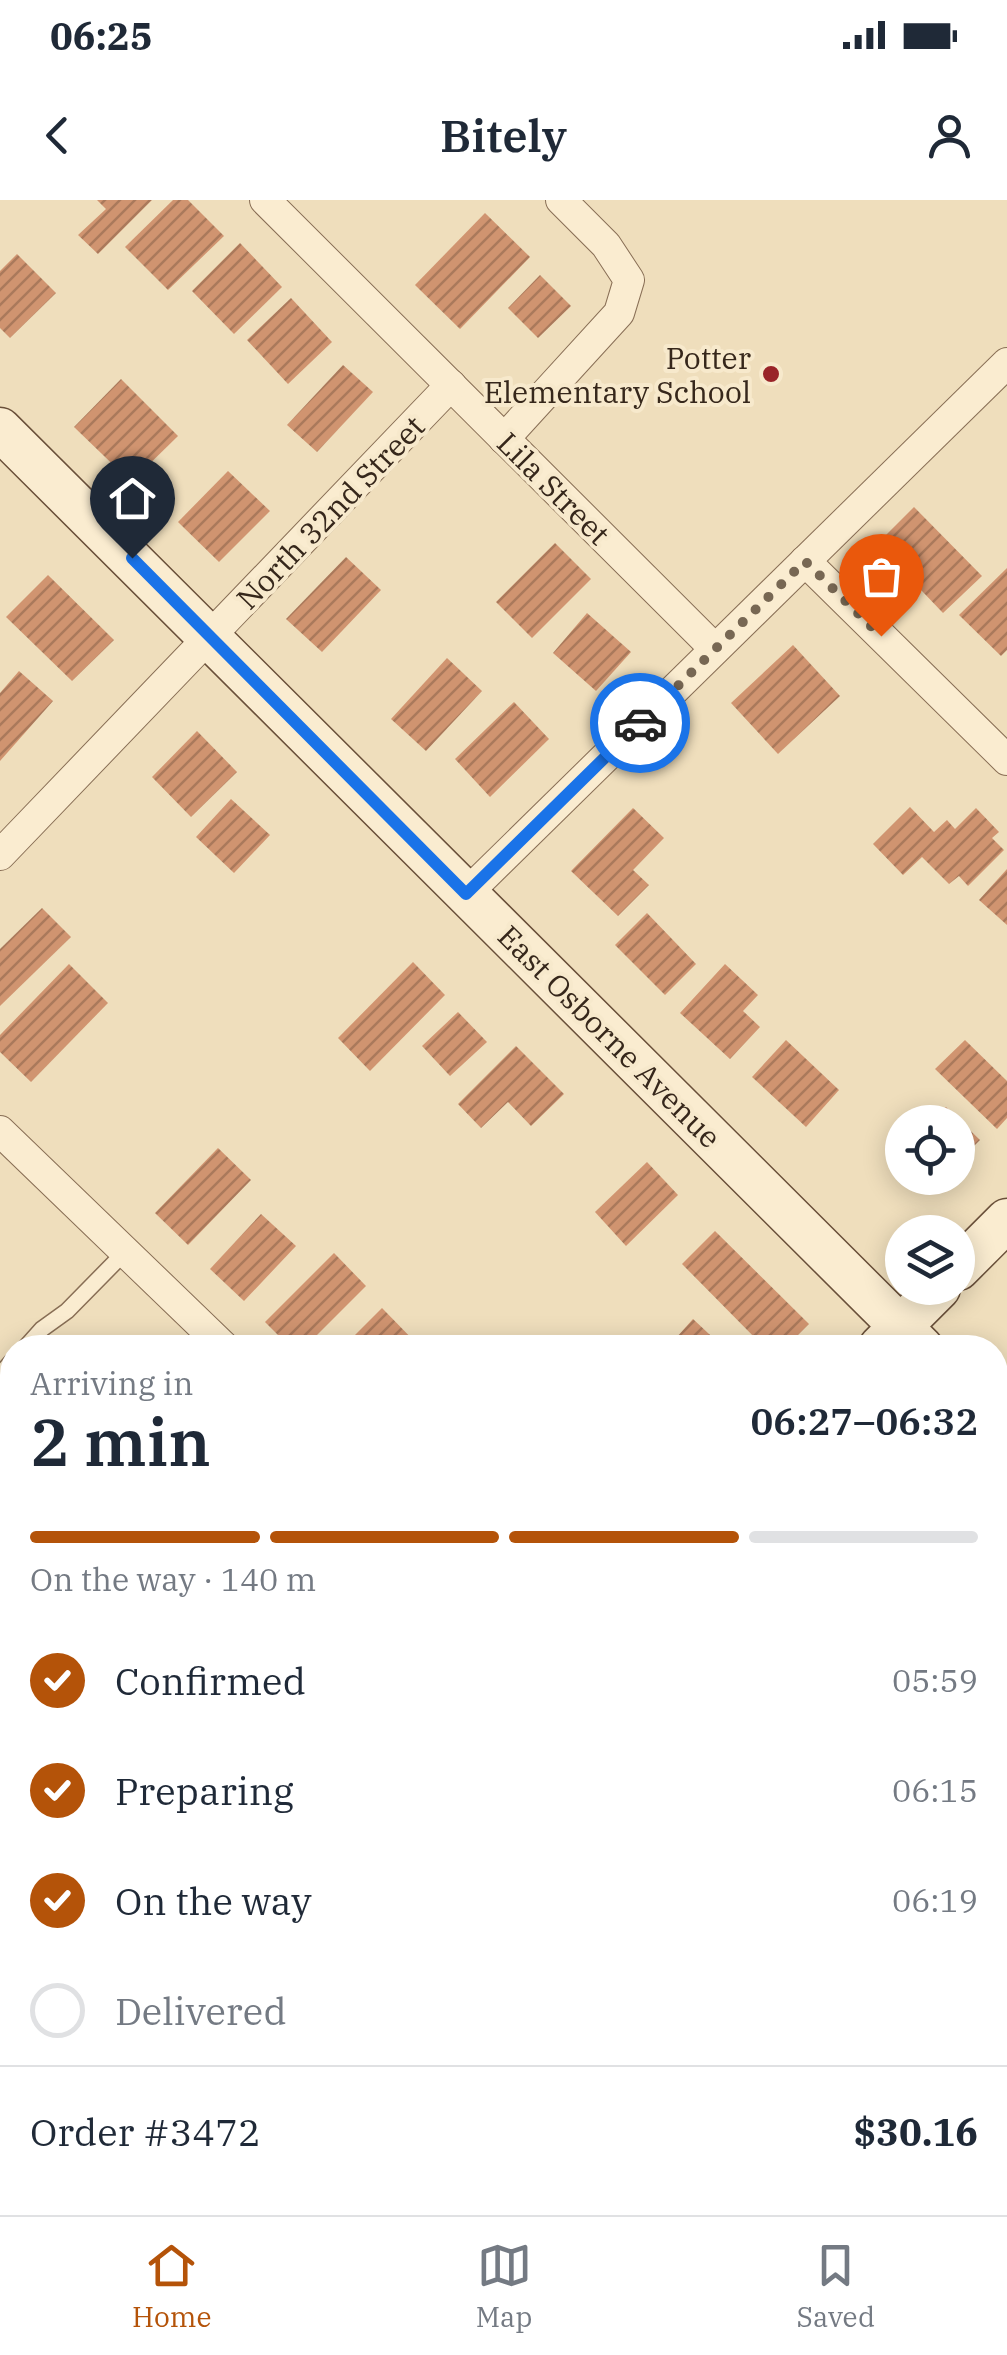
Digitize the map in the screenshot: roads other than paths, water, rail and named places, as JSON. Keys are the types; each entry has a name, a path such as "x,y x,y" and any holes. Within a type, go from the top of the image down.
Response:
{"street":[{"name":"Lila Street","path":"265,200 715,650"},
{"path":"504,439 619,313 629,280 606,245 561,200"},
{"path":"466,894 1007,363"},
{"name":"North 32nd Street","path":"0,854 451,385"},
{"name":"East Osborne Avenue","path":"0,429 466,894 896,1335"},
{"path":"805,561 1007,760"},
{"path":"0,1131 211,1335"},
{"path":"975,1252 1007,1220"},
{"path":"905,1335 927,1305"}],"lane":[{"path":"36,1335 68,1311 125,1252"}],"place":[{"name":"Potter Elementary School","path":"771,374"}]}
